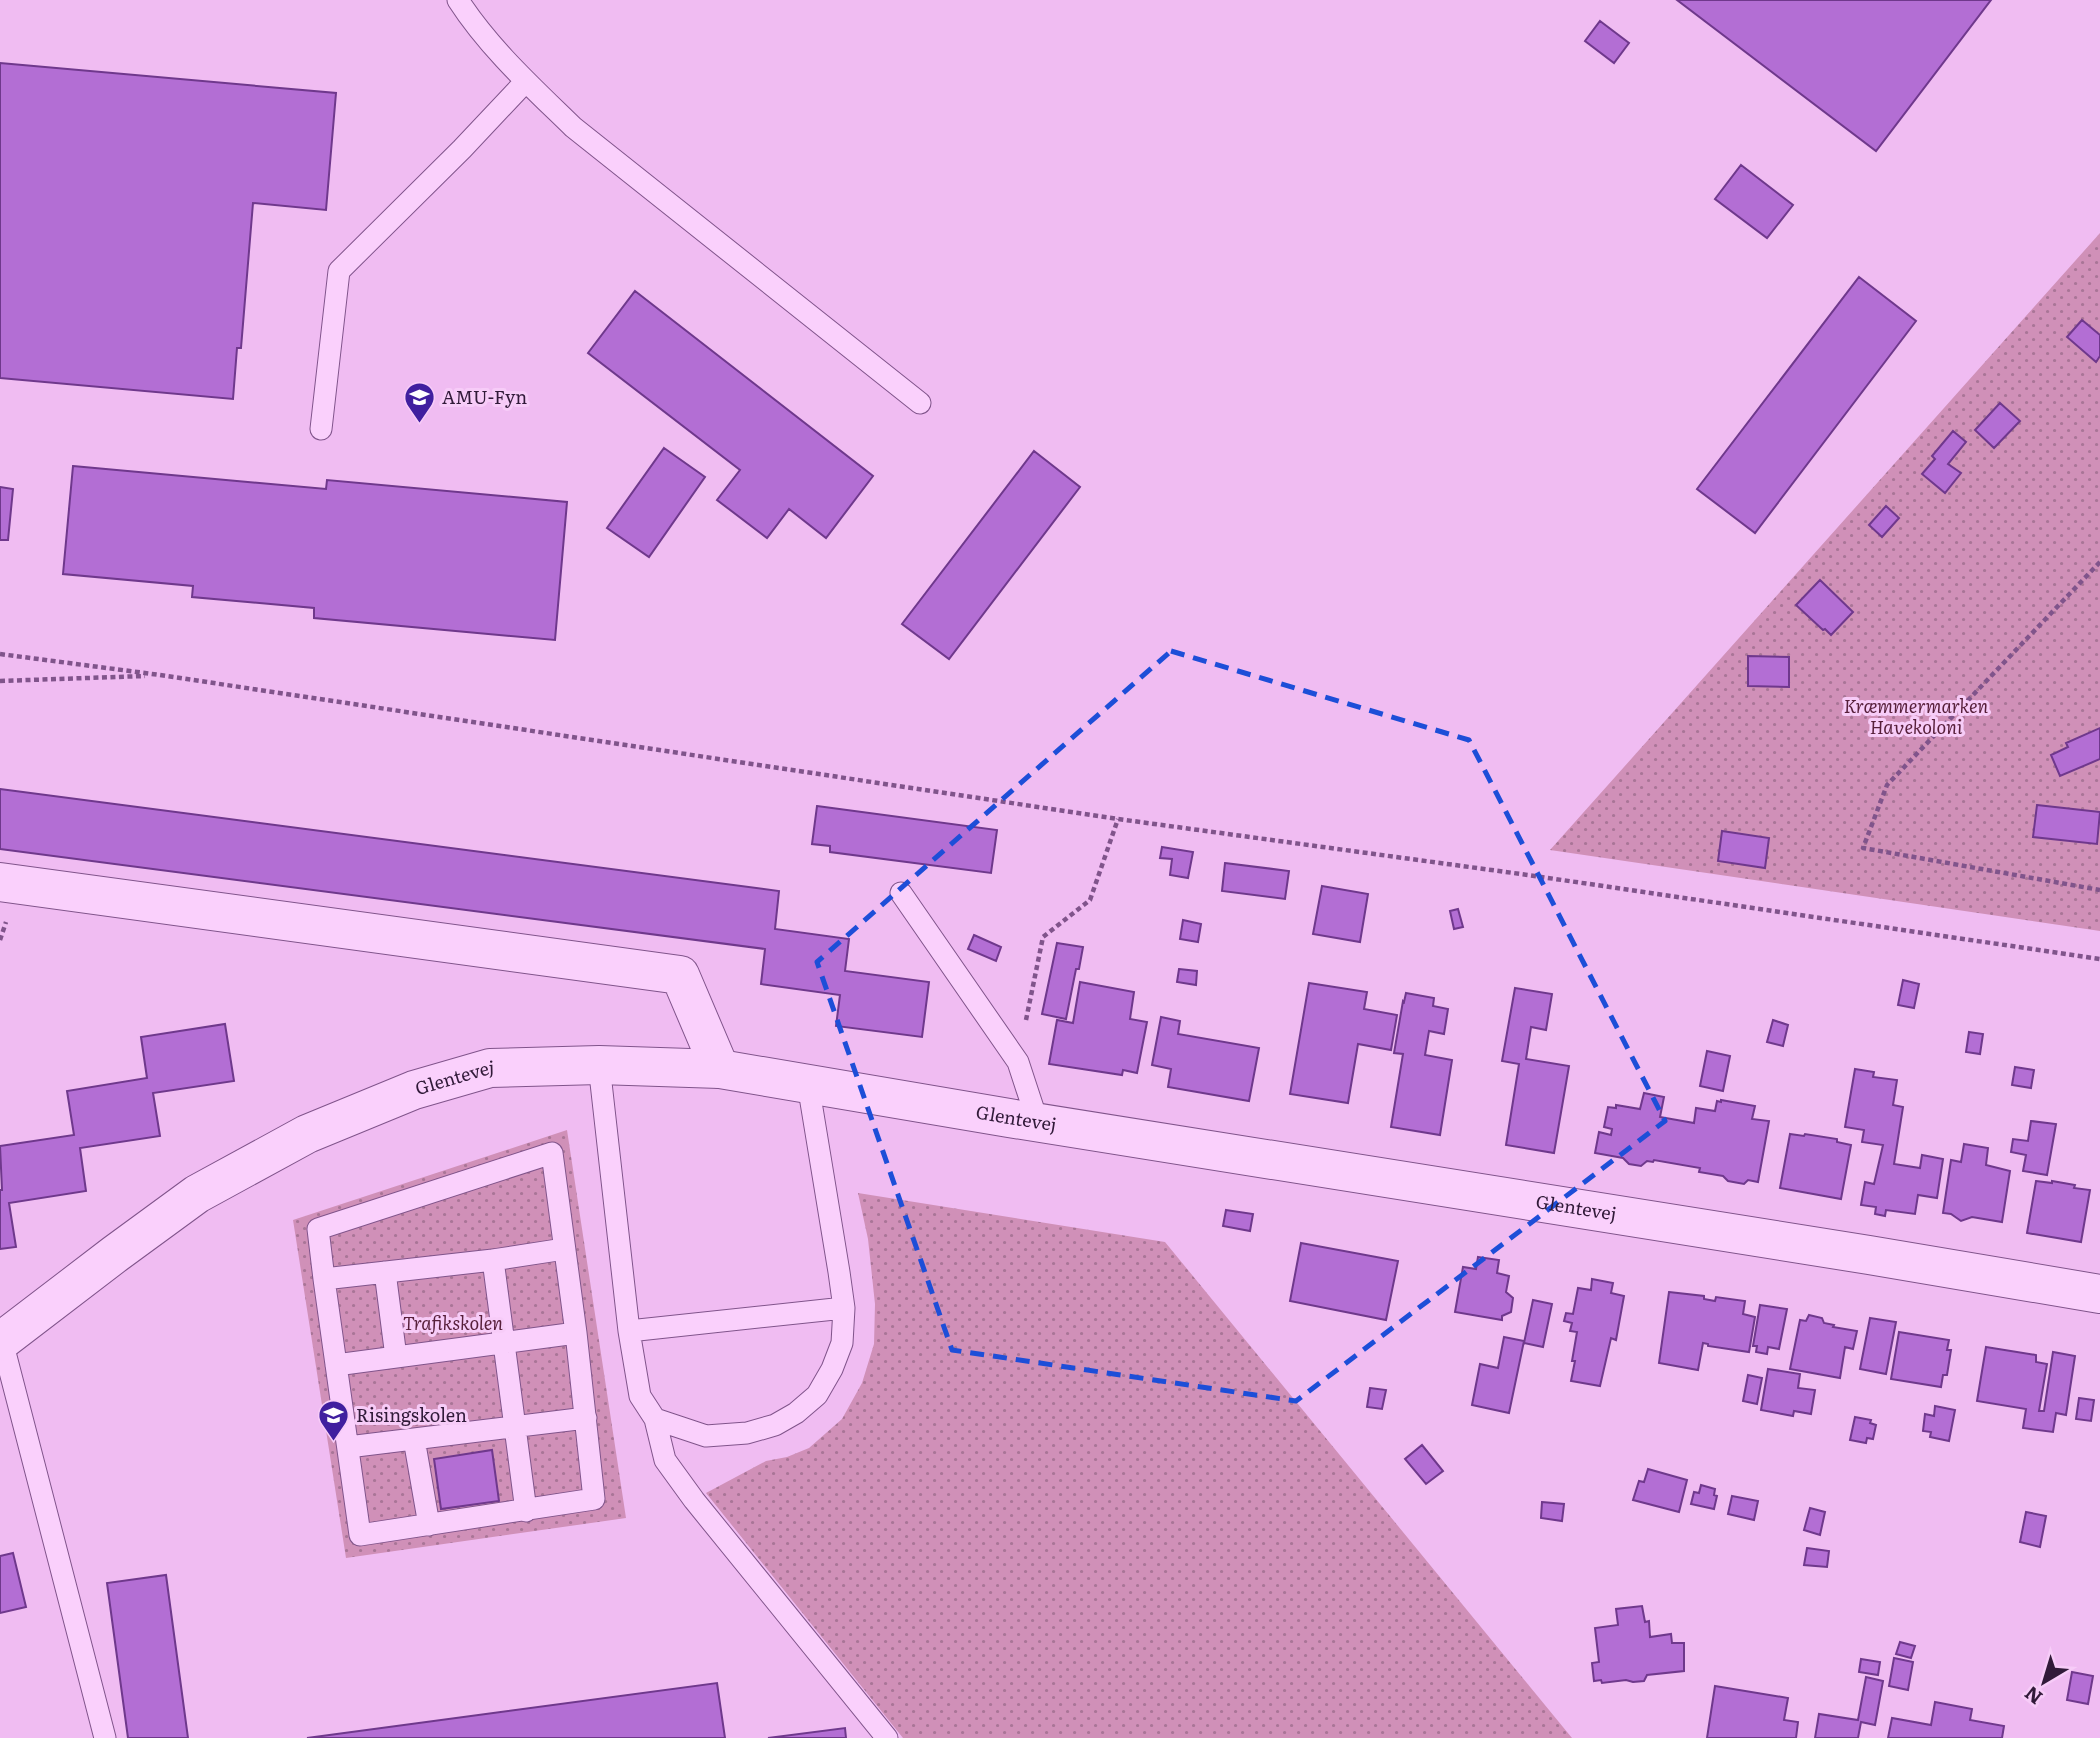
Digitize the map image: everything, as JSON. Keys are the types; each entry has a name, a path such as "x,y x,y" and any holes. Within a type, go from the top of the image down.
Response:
{"street":[{"path":"0,882 680,975 720,1069"},
{"name":"Glentevej","path":"1,1341 197,1194 307,1133 414,1090 490,1068 599,1065 720,1069 1038,1123 1856,1252 2100,1294"}],"lane":[{"path":"458,0 474,24 573,127 920,403"},
{"path":"321,429 339,271 526,81"},
{"path":"901,893 1018,1062 1038,1123"},
{"path":"599,1065 629,1331 640,1396 655,1419 665,1460 694,1500 887,1738"},
{"path":"655,1419 706,1436 747,1433 775,1425 796,1413 817,1395 832,1369 842,1343 844,1308 808,1084"},
{"path":"552,1153 564,1249 594,1499 360,1535 318,1229 552,1153"},
{"path":"324,1279 493,1260 564,1249"},
{"path":"493,1260 526,1511"},
{"path":"384,1272 396,1357"},
{"path":"629,1331 844,1308"},
{"path":"337,1365 576,1333"},
{"path":"1,1341 105,1738"},
{"path":"348,1447 586,1418"},
{"path":"415,1439 429,1525"}],"path":[{"path":"2100,562 1887,785 1863,848 2100,890"},
{"path":"0,654 160,675 1118,819 1528,875 2100,959"},
{"path":"0,681 160,675"},
{"path":"1018,1062 1043,937 1090,900 1118,819"}],"highlighted area":[{"path":"1171,651 1469,740 1665,1121 1296,1401 952,1350 817,962"}],"green space":[{"name":"Kræmmermarken Havekoloni","path":"2100,233 2100,931 1550,850"},
{"name":"Trafikskolen","path":"567,1130 626,1518 346,1558 293,1220"},
{"path":"858,1193 1165,1242 1572,1738 903,1738 706,1493 766,1461 787,1457 809,1448 842,1419 862,1383 874,1344 875,1304 868,1239"}],"building":[{"path":"1677,0 1991,0 1876,151"},
{"path":"1600,21 1629,43 1614,63 1585,41"},
{"path":"0,63 336,93 326,210 253,203 241,348 237,348 233,399 0,378"},
{"path":"1741,165 1793,205 1767,238 1715,199"},
{"path":"1859,277 1916,321 1755,533 1697,489"},
{"path":"635,291 873,476 826,538 789,509 767,538 717,500 740,470 588,353"},
{"path":"2082,320 2100,335 2100,356 2096,362 2067,337"},
{"path":"2000,403 2020,421 1994,448 1975,430"},
{"path":"1953,431 1966,442 1948,464 1961,473 1945,493 1922,474 1935,459 1932,456"},
{"path":"664,448 705,477 649,557 607,528"},
{"path":"1034,451 1080,487 949,659 902,624"},
{"path":"73,466 326,489 327,480 567,502 555,640 314,618 314,608 192,597 193,586 63,574"},
{"path":"0,487 13,489 8,540 0,540"},
{"path":"1886,506 1899,518 1882,537 1869,525"},
{"path":"1820,580 1853,612 1831,635 1796,605"},
{"path":"1748,656 1789,657 1789,687 1748,686"},
{"path":"2100,728 2100,759 2060,776 2051,755 2068,747 2066,743"},
{"path":"0,789 779,891 775,929 849,939 845,971 929,982 922,1037 836,1026 840,995 761,984 765,949 0,849"},
{"path":"2037,805 2100,812 2097,844 2033,837"},
{"path":"817,806 997,830 991,873 830,852 830,846 812,844"},
{"path":"1722,831 1769,838 1765,868 1718,861"},
{"path":"1162,847 1193,852 1188,878 1170,875 1172,859 1160,858"},
{"path":"1225,863 1289,871 1285,899 1222,891"},
{"path":"1322,886 1368,894 1360,942 1313,934"},
{"path":"1458,909 1463,927 1454,929 1450,911"},
{"path":"1183,920 1201,924 1198,942 1180,939"},
{"path":"974,935 1001,947 996,961 968,949"},
{"path":"1057,943 1083,947 1066,1019 1042,1014"},
{"path":"1179,969 1197,971 1196,985 1177,982"},
{"path":"1903,980 1919,984 1914,1008 1898,1005"},
{"path":"1080,982 1134,992 1130,1019 1147,1022 1137,1073 1123,1070 1122,1075 1049,1064 1057,1020 1073,1023"},
{"path":"1309,983 1367,992 1364,1009 1397,1015 1391,1050 1358,1044 1348,1103 1290,1094"},
{"path":"1515,988 1552,994 1546,1030 1531,1027 1526,1059 1569,1066 1554,1153 1506,1145 1519,1064 1502,1061"},
{"path":"1406,993 1434,998 1433,1006 1448,1009 1444,1034 1429,1031 1425,1055 1452,1060 1440,1135 1391,1127 1403,1054 1394,1053"},
{"path":"1161,1017 1180,1021 1178,1034 1259,1048 1249,1101 1168,1087 1171,1069 1152,1065"},
{"path":"1773,1020 1788,1025 1783,1046 1767,1042"},
{"path":"225,1024 234,1081 153,1093 160,1136 80,1148 86,1191 9,1203 16,1247 0,1249 0,1146 74,1135 67,1091 147,1078 141,1037"},
{"path":"1969,1032 1983,1034 1980,1054 1966,1052"},
{"path":"1707,1051 1730,1056 1723,1091 1700,1086"},
{"path":"2015,1067 2034,1070 2031,1088 2012,1085"},
{"path":"1855,1069 1874,1072 1873,1077 1897,1080 1893,1105 1903,1107 1894,1164 1920,1168 1922,1155 1943,1159 1937,1198 1918,1195 1915,1214 1886,1210 1885,1216 1875,1214 1876,1207 1861,1205 1865,1182 1874,1184 1883,1145 1862,1142 1864,1130 1845,1127"},
{"path":"1644,1093 1664,1097 1660,1117 1694,1123 1696,1108 1715,1111 1717,1101 1755,1106 1752,1119 1769,1121 1758,1182 1748,1180 1744,1184 1728,1181 1723,1176 1699,1172 1700,1168 1654,1160 1641,1166 1629,1164 1623,1158 1595,1153 1599,1132 1611,1135 1612,1129 1604,1127 1608,1107 1616,1108 1616,1105 1640,1109"},
{"path":"2031,1121 2056,1124 2047,1175 2023,1171 2026,1155 2011,1152 2013,1139 2028,1141"},
{"path":"1790,1134 1837,1139 1837,1142 1851,1145 1841,1199 1780,1188"},
{"path":"1964,1144 1988,1148 1986,1165 2010,1171 2002,1222 1972,1217 1961,1221 1951,1214 1943,1213 1951,1160 1961,1162"},
{"path":"2036,1181 2052,1181 2090,1190 2081,1242 2027,1233"},
{"path":"1226,1210 1253,1214 1250,1231 1223,1226"},
{"path":"1301,1243 1398,1261 1386,1320 1290,1301"},
{"path":"1478,1257 1499,1260 1497,1273 1509,1276 1506,1292 1513,1298 1511,1312 1502,1316 1502,1320 1455,1312 1463,1267 1476,1269"},
{"path":"1592,1279 1613,1283 1611,1293 1624,1296 1616,1340 1611,1338 1600,1386 1571,1381 1577,1332 1570,1331 1572,1323 1564,1321 1566,1313 1573,1314 1578,1288 1591,1290"},
{"path":"1669,1292 1704,1296 1704,1299 1715,1301 1716,1297 1745,1301 1743,1314 1755,1317 1749,1352 1703,1343 1698,1370 1659,1363"},
{"path":"1533,1300 1552,1304 1543,1347 1524,1343"},
{"path":"1760,1305 1787,1309 1779,1349 1768,1347 1767,1354 1756,1352 1757,1346 1753,1346"},
{"path":"1809,1315 1822,1318 1824,1323 1834,1325 1833,1327 1857,1331 1853,1349 1845,1347 1840,1378 1790,1369 1800,1320 1806,1321"},
{"path":"1870,1318 1896,1322 1886,1374 1860,1369"},
{"path":"1899,1332 1949,1340 1947,1350 1951,1350 1947,1375 1943,1375 1941,1387 1891,1379"},
{"path":"1504,1337 1524,1341 1509,1413 1472,1405 1480,1364 1498,1368"},
{"path":"1986,1347 2036,1355 2036,1362 2047,1364 2039,1411 2044,1411 2053,1352 2075,1356 2066,1415 2056,1413 2053,1432 2023,1428 2026,1409 1977,1401"},
{"path":"1768,1369 1800,1374 1798,1388 1815,1390 1811,1414 1794,1411 1793,1416 1761,1410"},
{"path":"1748,1375 1762,1378 1757,1404 1743,1401"},
{"path":"1370,1388 1386,1390 1382,1409 1367,1407"},
{"path":"2079,1398 2094,1400 2091,1421 2076,1419"},
{"path":"1935,1406 1955,1410 1949,1441 1930,1437 1931,1432 1923,1431 1925,1414 1934,1416"},
{"path":"1855,1417 1871,1420 1870,1423 1876,1425 1873,1439 1867,1438 1866,1443 1850,1440"},
{"path":"1422,1445 1443,1471 1426,1484 1405,1459"},
{"path":"492,1450 499,1501 441,1509 434,1459"},
{"path":"1648,1469 1687,1480 1679,1512 1633,1500 1639,1481 1644,1482"},
{"path":"1701,1485 1715,1489 1714,1495 1717,1496 1714,1509 1691,1504 1694,1492 1699,1493"},
{"path":"1732,1496 1758,1501 1754,1520 1728,1514"},
{"path":"1542,1502 1564,1504 1562,1521 1541,1518"},
{"path":"1810,1508 1825,1512 1820,1535 1804,1530"},
{"path":"2026,1512 2046,1516 2040,1547 2020,1542"},
{"path":"1807,1548 1829,1551 1827,1567 1804,1565"},
{"path":"13,1553 26,1607 0,1613 0,1556"},
{"path":"166,1575 188,1738 128,1738 107,1583"},
{"path":"1642,1606 1645,1622 1649,1621 1650,1637 1671,1634 1672,1643 1684,1643 1684,1671 1647,1675 1644,1681 1594,1681 1592,1663 1599,1662 1595,1628 1618,1625 1616,1609"},
{"path":"1900,1642 1915,1646 1911,1658 1896,1654"},
{"path":"1894,1658 1913,1662 1908,1690 1889,1686"},
{"path":"1861,1659 1880,1662 1878,1675 1859,1672"},
{"path":"2072,1672 2093,1676 2088,1704 2067,1700"},
{"path":"1866,1677 1883,1681 1875,1725 1861,1722 1858,1738 1815,1738 1819,1714 1858,1720"},
{"path":"717,1683 725,1738 307,1738"},
{"path":"1715,1686 1788,1698 1784,1720 1798,1722 1796,1738 1707,1738"},
{"path":"1935,1702 1972,1709 1970,1720 2004,1726 2002,1738 1888,1738 1892,1718 1931,1725"},
{"path":"845,1728 846,1738 768,1738"}],"place":[{"name":"AMU-Fyn","path":"419,425"},
{"name":"Risingskolen","path":"333,1443"}]}
